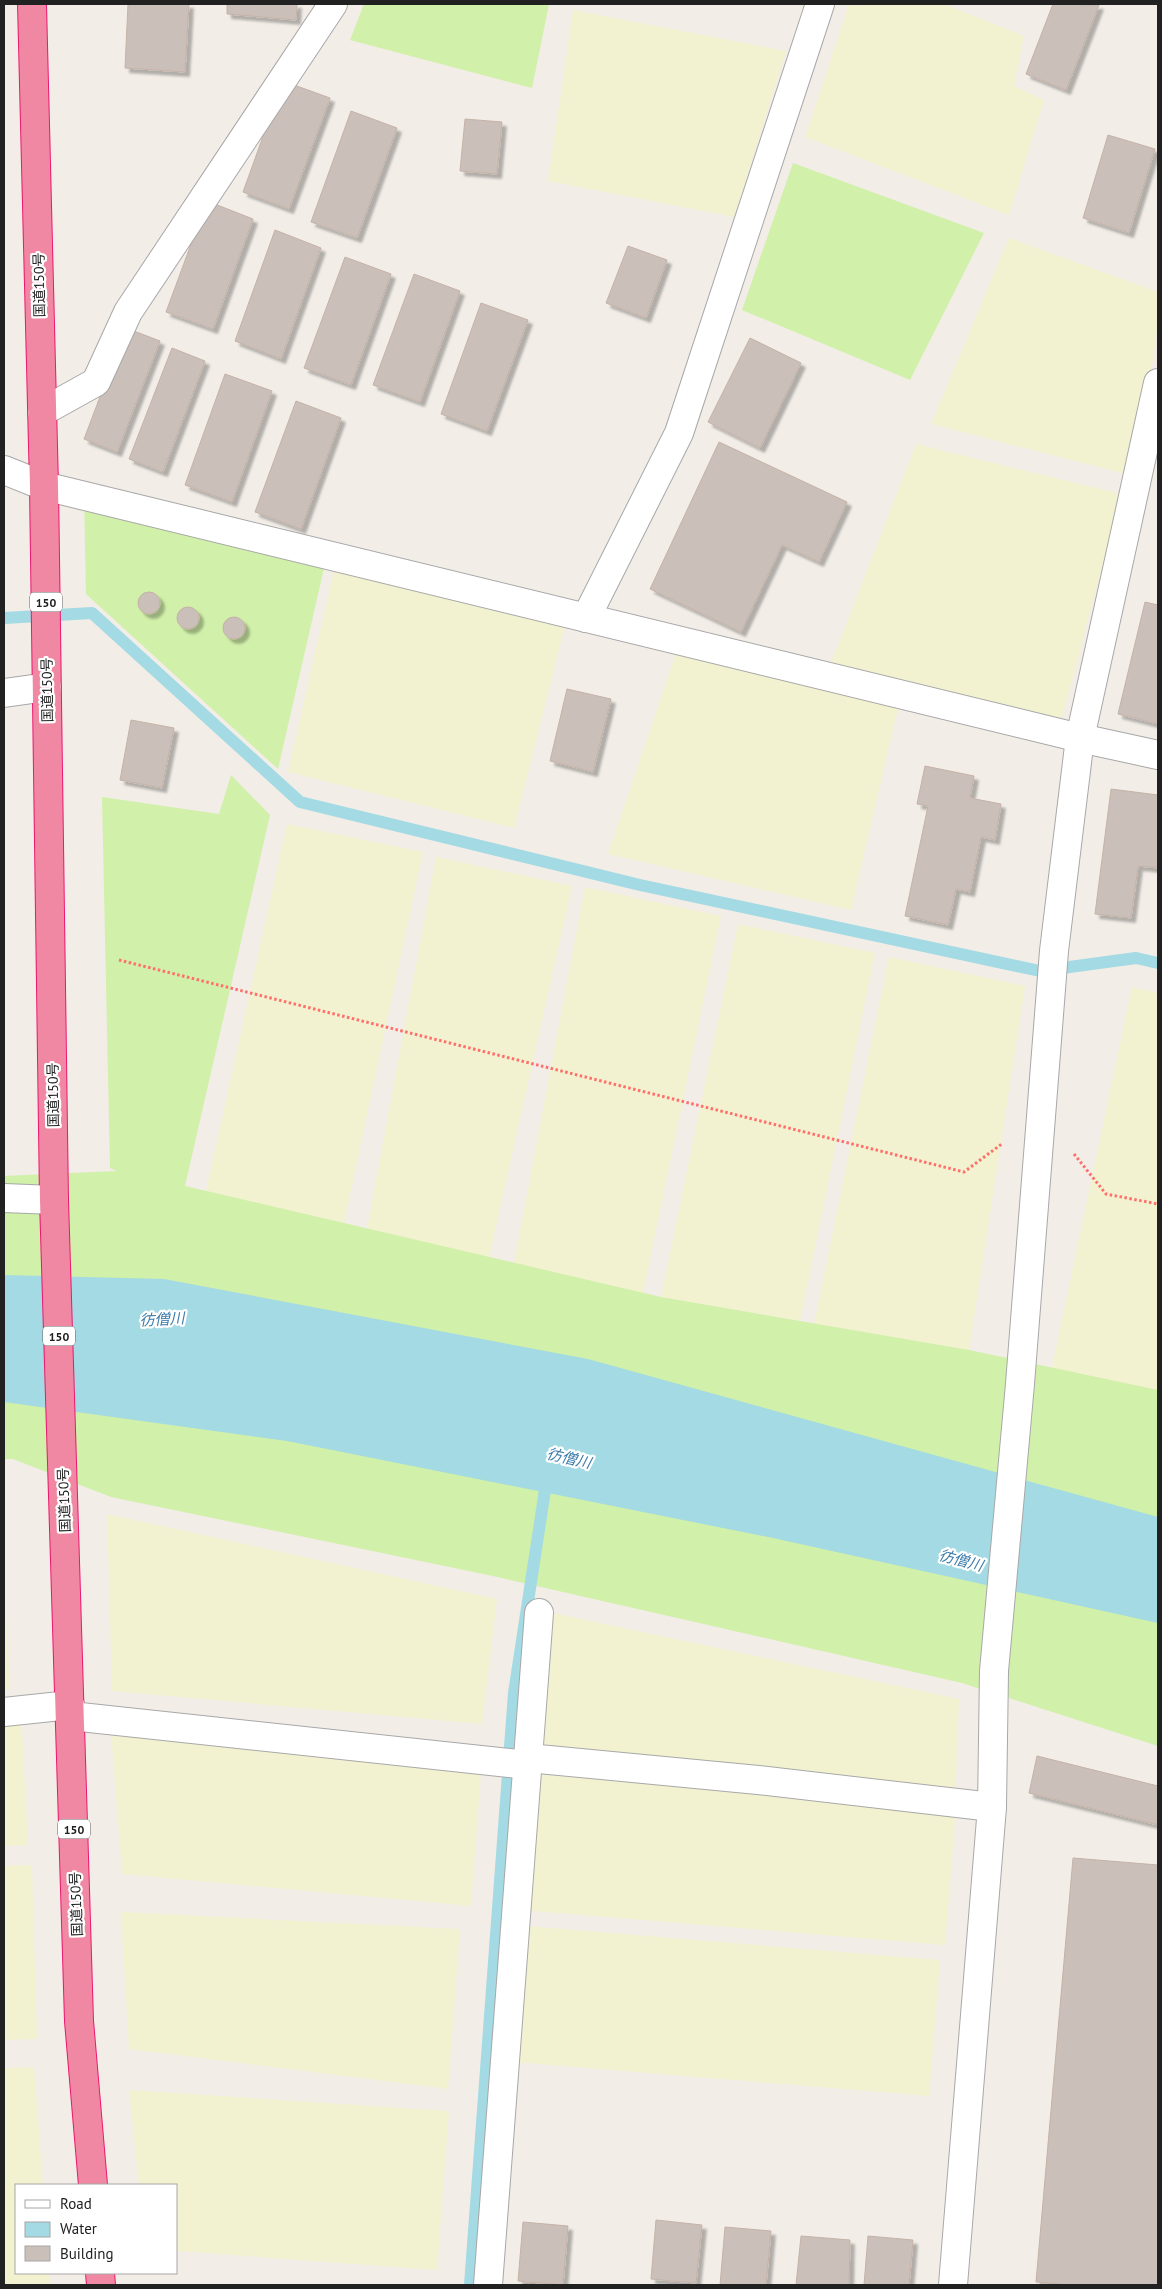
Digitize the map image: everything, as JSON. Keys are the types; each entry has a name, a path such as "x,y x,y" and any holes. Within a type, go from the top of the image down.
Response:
{"highway":[{"name":"国道150号","path":"32,4 44,486 54,1200 80,2021 93,2184"}],"street":[{"path":"42,412 96,382 128,312 333,4"},
{"path":"586,618 678,433 820,4"},
{"path":"953,2285 992,1806 994,1671 1020,1384 1054,952 1080,738 1158,383"},
{"path":"4,470 44,486 1080,738 1158,755"},
{"path":"4,693 47,687"},
{"path":"4,1198 54,1200"},
{"path":"488,2285 503,2061 539,1612"},
{"path":"4,1712 71,1710 495,1762 528,1762 758,1780 992,1806"}],"path":[{"path":"119,960 964,1172 1041,1114 1106,1194 1158,1204"}],"green space":[{"path":"364,4 549,4 532,88 350,40"},
{"path":"849,4 944,4 1024,36 1014,86 1044,100 1009,215 805,137"},
{"path":"573,10 786,51 734,217 548,181"},
{"path":"793,163 984,233 910,380 742,310"},
{"path":"1009,238 1158,292 1158,323 1137,477 931,424"},
{"path":"916,444 1121,494 1058,733 901,695 851,910 608,854 680,641 826,676"},
{"path":"84,495 327,555 278,769 86,594"},
{"path":"337,557 568,613 514,828 288,772"},
{"path":"231,775 270,815 185,1186 661,1297 969,1350 1158,1390 1158,1746 962,1683 493,1576 111,1497 13,1459 4,1459 4,1176 117,1171 110,1168 102,797 219,814"},
{"path":"287,824 423,852 344,1223 206,1191"},
{"path":"436,857 572,886 489,1258 367,1229"},
{"path":"585,887 721,916 643,1293 514,1263"},
{"path":"738,924 875,953 800,1321 661,1297"},
{"path":"889,957 1025,986 969,1350 814,1324"},
{"path":"1132,987 1158,993 1158,1397 1051,1372"},
{"path":"107,1514 497,1599 482,1724 112,1691"},
{"path":"4,1577 10,1689 4,1690"},
{"path":"548,1612 959,1699 955,1802 537,1748"},
{"path":"21,1710 28,1845 4,1846 4,1712"},
{"path":"110,1720 483,1746 471,1906 122,1874"},
{"path":"531,1774 956,1808 945,1945 520,1910"},
{"path":"32,1865 37,2039 4,2040 4,1866"},
{"path":"121,1912 460,1929 448,2089 129,2049"},
{"path":"514,1925 940,1960 929,2096 503,2061"},
{"path":"34,2067 43,2184 15,2184 15,2274 49,2274 50,2285 4,2285 4,2068"},
{"path":"129,2090 449,2111 437,2270 178,2251 178,2184 139,2184"}],"water":[{"name":"彷僧川","path":"4,1275 164,1279 588,1359 1158,1517 1158,1623 773,1538 287,1441 4,1402"}],"building":[{"path":"128,4 189,4 185,72 125,68"},
{"path":"227,4 297,4 296,20 227,14"},
{"path":"1053,4 1099,5 1066,90 1026,74"},
{"path":"283,81 330,98 289,209 243,192"},
{"path":"351,111 397,128 357,238 311,222"},
{"path":"465,119 502,122 497,174 460,171"},
{"path":"1108,135 1155,149 1129,233 1083,218"},
{"path":"207,201 253,219 213,329 166,312"},
{"path":"275,230 321,248 281,359 235,341"},
{"path":"628,246 667,260 646,318 606,303"},
{"path":"345,257 391,274 351,385 304,368"},
{"path":"414,274 460,291 420,402 373,385"},
{"path":"481,303 528,320 487,431 441,414"},
{"path":"126,328 160,341 117,452 84,439"},
{"path":"750,338 801,363 760,448 708,422"},
{"path":"172,348 205,361 163,472 129,459"},
{"path":"225,374 272,391 232,502 185,485"},
{"path":"296,401 341,418 301,529 255,512"},
{"path":"719,442 847,502 819,562 782,545 741,632 650,589"},
{"path":"149,592 157,595 160,603 157,611 149,614 141,611 138,603 141,595"},
{"path":"1145,602 1158,605 1158,724 1118,714"},
{"path":"188,607 196,610 199,618 196,626 188,629 180,626 177,618 180,610"},
{"path":"234,617 242,620 245,628 242,636 234,639 226,636 223,628 226,620"},
{"path":"567,689 611,699 593,772 550,761"},
{"path":"131,720 174,728 162,788 120,780"},
{"path":"925,766 974,776 970,798 1001,804 995,840 981,837 970,892 956,889 948,925 905,916 928,806 917,804"},
{"path":"1111,789 1158,795 1158,868 1138,866 1131,918 1095,914"},
{"path":"1037,1756 1158,1786 1158,1825 1029,1793"},
{"path":"1073,1858 1158,1865 1158,2285 1070,2285 1036,2282"},
{"path":"656,2220 702,2225 696,2283 651,2279"},
{"path":"523,2222 568,2226 563,2285 518,2281"},
{"path":"725,2227 771,2231 766,2285 720,2285"},
{"path":"801,2236 850,2240 849,2285 796,2285"},
{"path":"868,2236 913,2240 909,2285 864,2285"}],"waterway":[{"path":"4,618 92,613 300,802 640,885 1040,971 1136,958 1158,963"},
{"path":"470,2285 514,1693 547,1477"}]}
